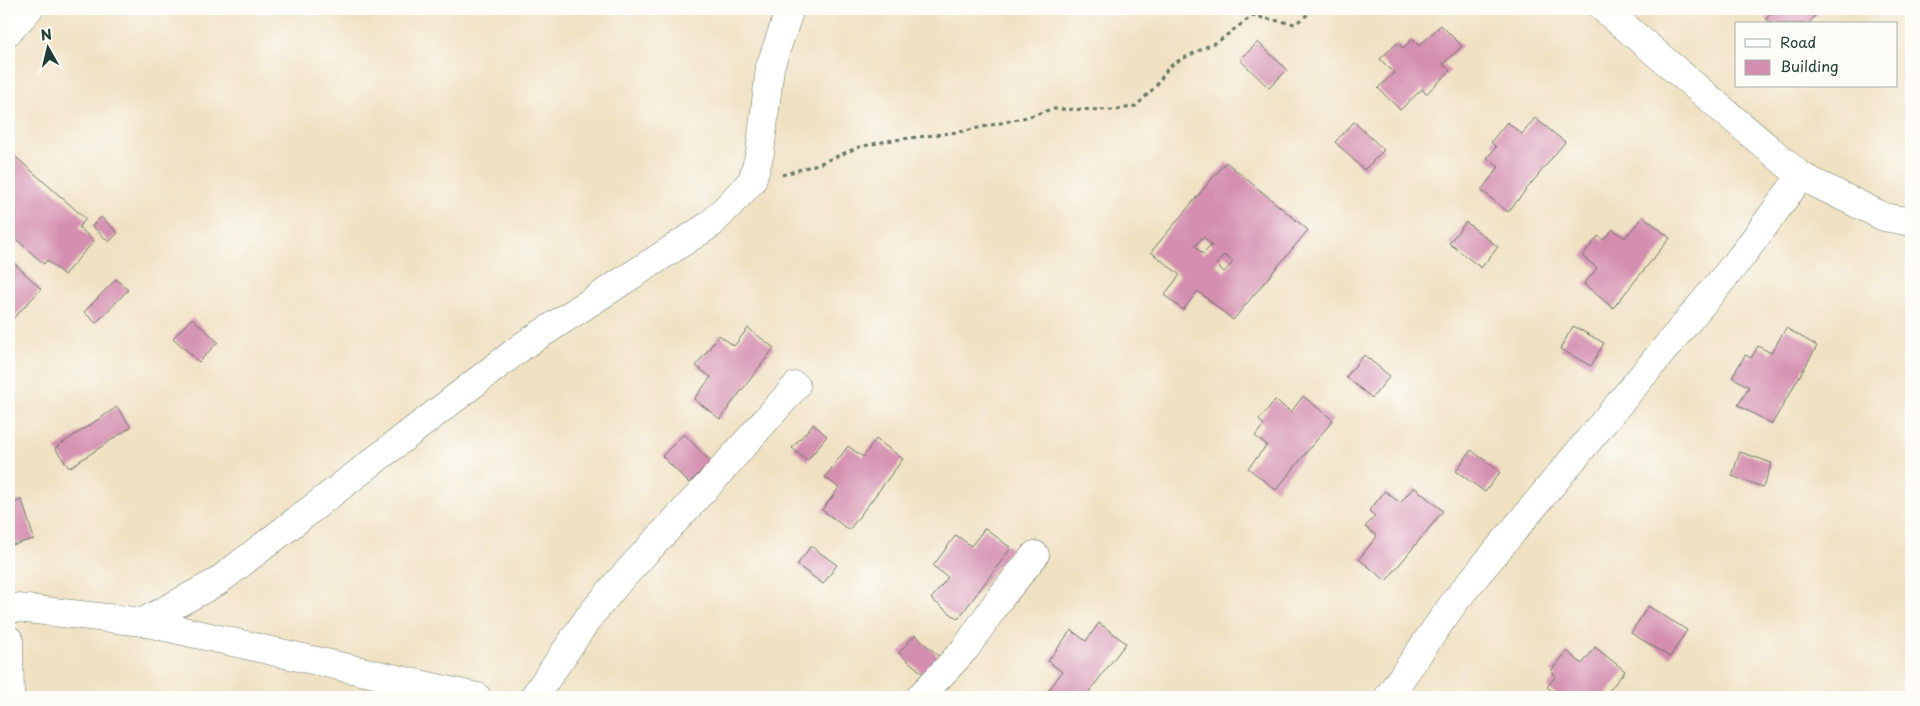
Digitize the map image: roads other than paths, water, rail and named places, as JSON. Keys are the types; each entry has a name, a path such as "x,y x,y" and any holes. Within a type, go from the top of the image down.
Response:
{"street":[{"path":"9,31 29,9"},
{"path":"143,622 217,582 524,345 711,224 752,181 760,153 770,67 790,9"},
{"path":"1604,9 1801,176 1884,217 1911,222"},
{"path":"1388,697 1455,601 1742,257 1801,176"},
{"path":"534,697 589,617 613,588 796,386"},
{"path":"920,697 965,649 1000,598 1035,555"},
{"path":"9,607 143,622 477,697"},
{"path":"9,640 10,697"}]}
